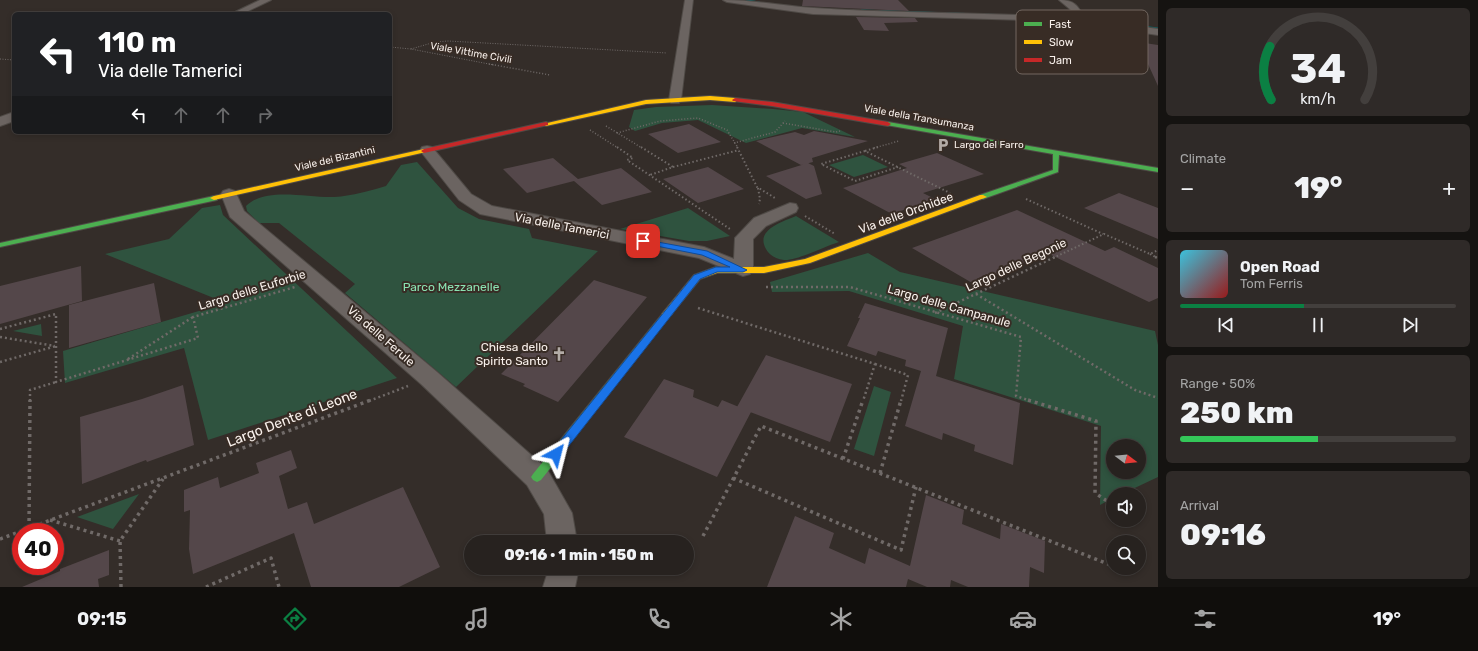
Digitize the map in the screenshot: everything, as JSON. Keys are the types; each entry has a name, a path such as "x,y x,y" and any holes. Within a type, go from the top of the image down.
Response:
{"street":[{"path":"240,12 267,0"},
{"path":"675,100 689,0"},
{"path":"727,0 813,11 1016,17"},
{"path":"1063,0 1076,10"},
{"path":"1148,31 1158,32"},
{"name":"Viale della Transumanza","path":"675,100 710,98 772,104 1158,170"},
{"name":"Viale dei Bizantini","path":"0,245 646,102 675,100"},
{"path":"0,122 12,117"},
{"name":"Via delle Tamerici","path":"427,150 465,197 486,210 704,253 743,270"},
{"name":"Via delle Orchidee","path":"538,477 697,277 716,270 764,270 807,261 853,245 1056,171 1056,152"},
{"name":"Via delle Ferule","path":"228,194 236,213 317,280 429,378 538,477 558,513 561,535"},
{"path":"743,270 744,238 760,222 790,208"},
{"path":"559,587 562,575"}],"path":[{"path":"411,49 435,42 448,41 682,54"},
{"name":"Viale Vittime Civili","path":"392,47 411,49 550,75"},
{"path":"0,59 12,60"},
{"path":"734,143 775,132 796,108"},
{"path":"617,133 660,121 698,118 727,130 739,150 757,187 853,245"},
{"path":"783,123 836,132 843,130"},
{"path":"604,125 673,167"},
{"path":"589,129 633,158 627,160 744,238"},
{"path":"898,167 855,181 821,164 900,141"},
{"path":"649,175 673,167 739,150"},
{"path":"865,151 970,202"},
{"name":"Largo delle Begonie","path":"1006,190 1158,258"},
{"name":"Largo delle Begonie","path":"935,313 1104,234"},
{"path":"1150,254 1158,250"},
{"name":"Largo delle Euforbie","path":"125,361 193,317 317,280"},
{"name":"Largo delle Campanule","path":"763,287 850,288 1021,337 1016,396 1096,421 1095,493 1106,500"},
{"path":"975,294 1135,390 1158,398"},
{"path":"677,301 908,375 880,473"},
{"path":"0,329 56,314 56,382"},
{"name":"Largo delle Euforbie","path":"28,523 30,390 198,338 193,317"},
{"path":"0,337 56,346"},
{"path":"0,362 56,346"},
{"path":"843,459 875,364"},
{"name":"Largo Dente di Leone","path":"42,523 429,378"},
{"path":"703,536 761,426 1106,563"},
{"path":"121,587 120,541 163,478"},
{"path":"734,478 901,550 916,487"},
{"path":"50,520 120,541"},
{"name":"Largo Dente di Leone","path":"0,539 12,534"},
{"path":"206,587 271,558 279,587"}],"green space":[{"path":"712,105 803,112 855,137 802,128 746,143 698,120 662,123 635,131 629,127 634,110 656,107"},
{"path":"863,155 888,167 854,177 829,165"},
{"name":"Parco Mezzanelle","path":"417,162 458,208 479,219 529,229 532,238 598,251 456,387 345,293 355,284 279,223 259,223 247,211 246,206 255,199 279,194 333,197 371,190 386,186 401,165"},
{"path":"220,205 223,215 397,378 208,440 184,348 65,383 63,351 226,303 105,254 169,239 202,208"},
{"path":"688,208 730,236 707,241 689,241 620,229"},
{"path":"796,216 839,242 789,260 781,260 769,254 764,242 764,237 767,232 777,224"},
{"path":"868,253 900,272 1155,331 1158,345 1158,477 1137,487 1106,487 1106,502 1100,505 1101,426 954,379 963,326 849,291 772,292 770,282"},
{"path":"41,324 42,336 13,331"},
{"path":"874,386 891,392 874,456 854,449"},
{"path":"139,494 113,529 77,517"}],"building":[{"path":"803,0 898,0 909,11 802,6"},
{"path":"856,17 915,18 918,22 884,23 889,31 864,30"},
{"path":"1148,44 1158,45 1158,86 1148,64"},
{"path":"689,124 721,142 678,153 648,134"},
{"path":"814,131 868,141 812,158 813,162 801,165 756,141 795,132 804,135"},
{"path":"937,153 984,174 923,193 935,199 892,214 843,188 907,168 899,164"},
{"path":"553,158 578,179 621,168 652,192 602,205 574,181 527,193 503,169"},
{"path":"808,163 814,166 822,194 806,199 766,176"},
{"path":"708,167 744,189 698,203 663,179"},
{"path":"1119,193 1158,208 1158,239 1084,208"},
{"path":"1017,210 1105,251 1114,247 1158,268 1158,298 1149,302 1047,253 974,284 912,248"},
{"path":"81,266 82,301 0,324 0,286"},
{"path":"594,280 647,297 558,402 523,386 525,384 501,374"},
{"path":"154,283 161,322 69,348 69,305"},
{"path":"865,303 948,328 936,376 1020,403 1013,465 974,451 975,445 943,433 942,440 905,426 921,371 905,366 906,360 878,351 876,356 847,346"},
{"path":"766,355 852,384 830,442 737,407"},
{"path":"664,379 694,390 693,397 718,407 722,400 751,412 717,477 624,437"},
{"path":"183,385 194,445 147,462 146,460 82,484 80,417 142,399"},
{"path":"291,450 297,468 279,476 288,509 307,502 314,524 403,487 440,567 399,587 311,587 294,533 193,574 189,549 190,510 184,512 184,490 218,477 220,488 259,473 256,463"},
{"path":"926,495 964,510 962,524 1000,539 1001,524 1045,541 1044,573 1030,567 1029,587 968,587 951,580 950,587 927,587 908,579 906,587 767,587 795,516 834,533 829,548 865,564 869,548 910,566"},
{"path":"109,550 109,575 98,579 99,587 22,587 50,575 64,575 64,567"}],"waterway":[{"path":"742,0 759,3"},
{"path":"862,11 1016,16"},
{"path":"1148,28 1158,29"}],"traffic: fast":[{"path":"888,124 1158,170"},
{"path":"983,197 1056,171 1056,152"},
{"path":"0,245 214,198"},
{"path":"537,477 667,314"}],"traffic: slow":[{"path":"546,124 646,102 710,98 735,100"},
{"path":"214,198 424,151"},
{"path":"667,314 697,277 716,270 764,270 807,261 983,197"}],"traffic: jam":[{"path":"735,100 772,104 888,124"},
{"path":"424,151 546,124"}],"place":[{"name":"Largo del Farro","path":"943,145"},
{"name":"Chiesa dello Spirito Santo","path":"559,354"}],"route":[{"path":"556,454 697,277 716,270 743,270 704,253 643,241"}]}
